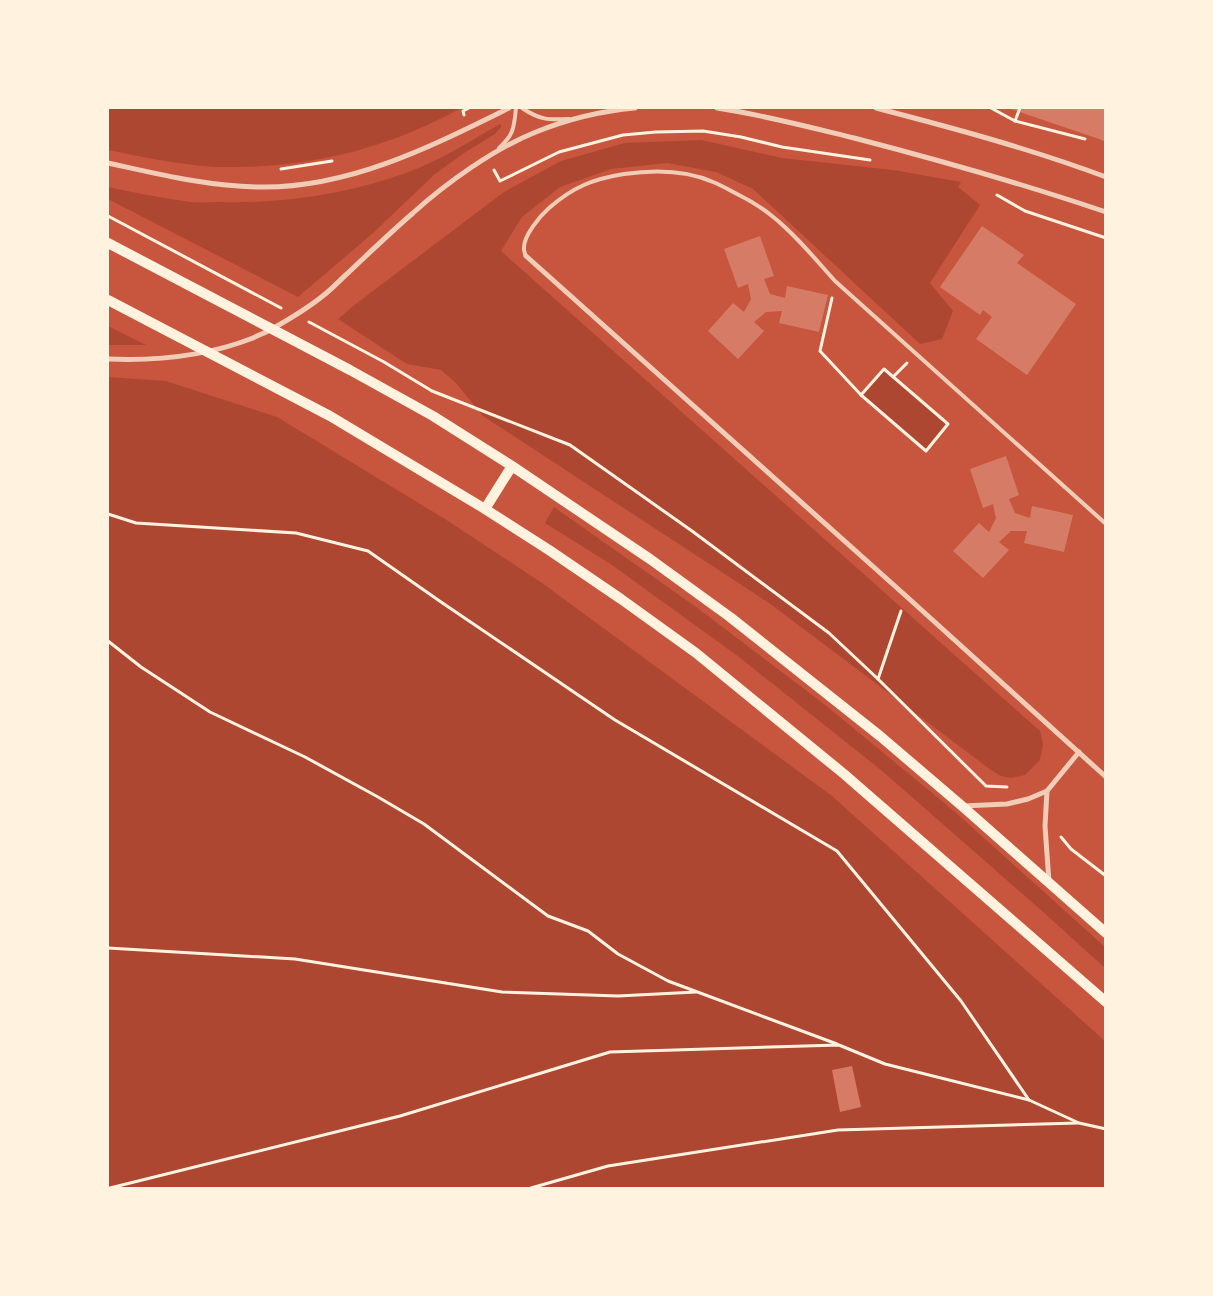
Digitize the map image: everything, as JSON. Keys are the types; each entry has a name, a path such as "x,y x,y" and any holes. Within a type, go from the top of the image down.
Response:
{"main road":[{"path":"108,243 350,370 433,416 512,466 642,554 730,617 880,736 1106,933"},
{"path":"108,300 330,416 484,509 613,593 696,654 844,774 1106,1002"},
{"path":"484,509 512,466"}],"street":[{"path":"108,163 203,182 241,187 263,188 294,185 343,176 404,157 509,108"},
{"path":"108,359 168,358 214,350 269,331 324,295 414,212 455,179 486,158 534,132 555,124 609,111 635,108"},
{"path":"718,108 810,127 926,156 1106,212"},
{"path":"876,108 934,123 1073,165 1106,177"},
{"path":"526,256 1106,777"},
{"path":"962,806 1007,804 1028,799 1047,791 1079,752"},
{"path":"1047,791 1045,817 1049,883"}],"lane":[{"path":"492,155 510,138 514,129 516,108"},
{"path":"522,108 536,116 553,120 577,118"},
{"path":"526,256 524,250 525,242 532,228 547,210 567,194 591,181 635,172 668,172 697,176 712,182 749,200 772,216 798,240 835,281 1106,524"}],"path":[{"path":"991,108 1015,121 1085,139"},
{"path":"1015,121 1020,108"},
{"path":"486,158 500,181 559,152 623,134 703,131 741,137 782,148 876,160"},
{"path":"277,170 337,161"},
{"path":"991,192 1025,211 1106,238"},
{"path":"108,216 209,269"},
{"path":"835,281 820,351 861,395 926,450 948,424 884,369 861,395"},
{"path":"384,362 432,390 570,445 692,531 829,633 986,786 1016,788 1028,799"},
{"path":"108,514 136,523 296,533 368,551 615,720 837,851 961,1001 1029,1100"},
{"path":"878,679 906,596"},
{"path":"108,641 141,667 210,712 305,757 424,824 548,916 588,931 618,954 668,981 885,1064 1029,1100 1079,1122 1106,1129"},
{"path":"1045,817 1070,849 1106,876"},
{"path":"108,948 295,959 502,992 618,996 699,992"},
{"path":"110,1188 400,1116 610,1052 839,1045"},
{"path":"531,1188 608,1166 838,1130 1079,1122"}],"shaded area":[{"path":"108,108 461,108 409,133 326,158 268,166 213,167 147,158 108,150"},
{"path":"500,124 501,127 495,134 435,174 372,234 298,297 108,199 108,187 190,202 267,201 338,192 384,180 430,163"},
{"path":"701,140 782,158 893,170 961,182 958,187 980,205 930,283 953,311 942,339 920,344 753,189 716,172 667,163 611,169 560,187 522,217 501,251 1040,731 1043,744 1040,760 1025,775 1011,778 1001,776 991,770 769,603 483,416 456,383 441,370 407,364 338,319 504,192 561,161 625,143"},
{"path":"108,326 146,345 108,345"},
{"path":"884,369 948,424 926,451 861,395"},
{"path":"108,377 166,381 277,417 445,519 542,583 832,796 1105,1041 1105,1188 108,1188"},
{"path":"554,507 696,607 824,704 954,811 1105,947 1105,968 881,770 739,657 612,565 545,523"}],"building":[{"path":"1008,108 1106,108 1106,142 1099,139"},
{"path":"982,226 1024,255 1017,263 1076,304 1027,375 976,339 992,317 983,310 980,315 940,287"},
{"path":"760,236 774,276 764,279 770,294 785,298 787,286 828,295 819,332 779,323 782,311 766,312 754,322 764,331 738,359 708,331 733,303 744,312 751,299 748,284 738,288 724,249"},
{"path":"1006,456 1019,495 1009,499 1015,513 1030,518 1032,506 1073,515 1064,552 1024,543 1027,531 1011,531 999,542 1009,550 983,578 953,551 979,523 989,532 996,518 993,504 983,508 970,469"},
{"path":"852,1066 861,1107 840,1112 832,1070"}]}
